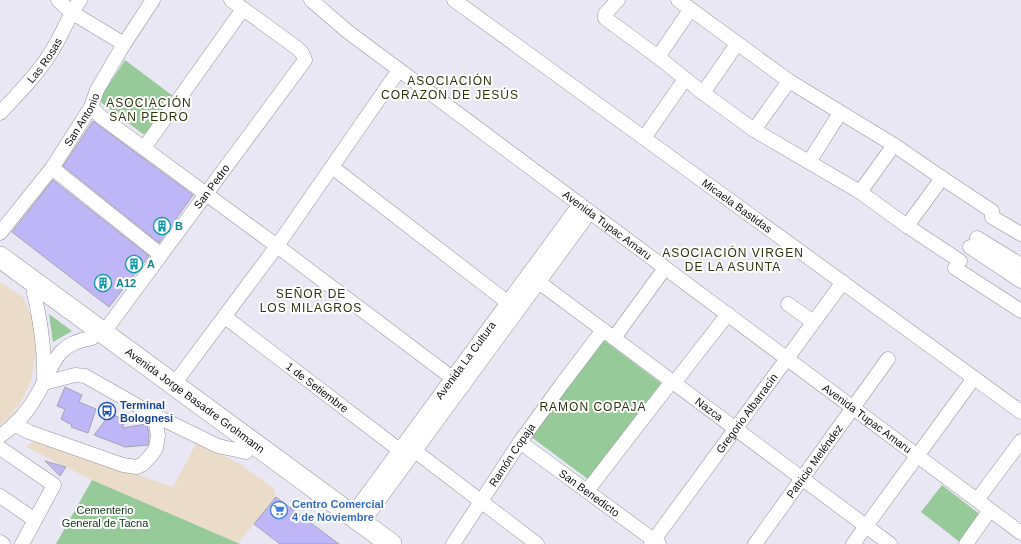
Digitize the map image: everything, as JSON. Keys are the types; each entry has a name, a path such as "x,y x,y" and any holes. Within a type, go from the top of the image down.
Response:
{"highway":[{"name":"Avenida Jorge Basadre Grohmann","path":"0,257 246,452 371,544"},
{"name":"Avenida Jorge Basadre Grohmann","path":"0,272 174,384 391,544"}],"street":[{"path":"58,0 71,12 124,44"},
{"name":"Las Rosas","path":"0,114 46,60 59,38 71,12 80,0"},
{"name":"San Antonio","path":"0,233 52,168 91,107 98,90 124,44 153,0"},
{"path":"144,148 243,9 231,0"},
{"name":"Avenida Tupac Amaru","path":"311,0 347,31 1021,533"},
{"name":"Micaela Bastidas","path":"454,0 1021,412"},
{"path":"618,0 605,14 605,18 754,130 860,192 1021,311"},
{"path":"678,0 789,81 894,145 992,211 992,217 1021,234"},
{"name":"San Pedro","path":"98,335 161,255 305,60 302,53 297,48 243,9"},
{"path":"658,57 690,10"},
{"path":"703,93 737,44"},
{"path":"174,384 277,246 400,70"},
{"path":"644,138 685,79"},
{"path":"754,130 789,81"},
{"path":"91,107 100,116 207,193 458,382"},
{"path":"809,162 840,113"},
{"path":"860,192 894,145"},
{"path":"332,166 513,306"},
{"path":"52,168 161,255"},
{"path":"907,226 942,178"},
{"name":"Avenida La Cultura","path":"357,519 408,453 585,208"},
{"path":"1021,265 973,243 1021,281"},
{"name":"Ramón Copaja","path":"453,544 520,442 562,384 665,268"},
{"name":"Nazca","path":"533,278 890,544"},
{"name":"Gregorio Albarracín","path":"655,543 735,429 843,282"},
{"path":"34,293 44,344 44,383"},
{"path":"788,304 813,322"},
{"path":"587,491 728,314"},
{"name":"1 de Setiembre","path":"225,317 408,453 481,502 537,544"},
{"path":"0,436 30,407 44,383 53,360 64,349 77,341 98,335"},
{"name":"Patricio Meléndez","path":"755,544 888,359"},
{"path":"44,383 75,375 85,376 152,414 218,446 246,452"},
{"path":"853,544 974,378"},
{"path":"14,424 29,432 123,466 137,467 143,464 152,454 158,442 158,430 152,414"},
{"path":"977,500 1021,441"},
{"name":"San Benedicto","path":"520,442 655,543"},
{"path":"0,448 54,485 22,544"},
{"path":"0,496 35,520"},
{"path":"966,544 990,510"}],"shaded area":[{"path":"0,282 23,297 32,318 37,348 31,381 21,402 9,418 0,425"},
{"path":"32,442 41,442 173,487 197,442 240,464 274,489 276,497 238,543 92,480 26,447"}],"green space":[{"path":"125,60 173,96 148,132 143,134 102,103 100,98"},
{"path":"49,314 72,331 53,342"},
{"path":"602,339 662,384 589,480 530,436"},
{"name":"Cementerio General de Tacna","path":"92,480 238,543 240,544 56,544"},
{"path":"942,485 982,516 961,543 921,512"}],"building":[{"path":"93,121 193,195 159,243 63,166"},
{"path":"53,180 149,256 109,307 12,232"},
{"path":"65,387 82,395 79,402 96,409 88,433 71,427 72,425 61,419 65,409 57,406"},
{"path":"110,414 126,420 122,428 147,424 149,435 148,445 125,447 94,435"},
{"path":"45,461 66,467 60,476"},
{"name":"Centro Comercial 4 de Noviembre","path":"276,497 339,544 280,544 254,524"}],"place":[{"name":"B","path":"162,226"},
{"name":"A","path":"134,264"},
{"name":"A12","path":"103,283"},
{"name":"Terminal Bolognesi","path":"107,411"},
{"name":"Centro Comercial 4 de Noviembre","path":"279,510"}],"district":[{"name":"ASOCIACIÓN CORAZON DE JESÚS","path":"450,88"},
{"name":"ASOCIACIÓN SAN PEDRO","path":"149,110"},
{"name":"ASOCIACIÓN VIRGEN DE LA ASUNTA","path":"733,260"},
{"name":"SEÑOR DE LOS MILAGROS","path":"311,301"},
{"name":"RAMON COPAJA","path":"593,407"}]}
